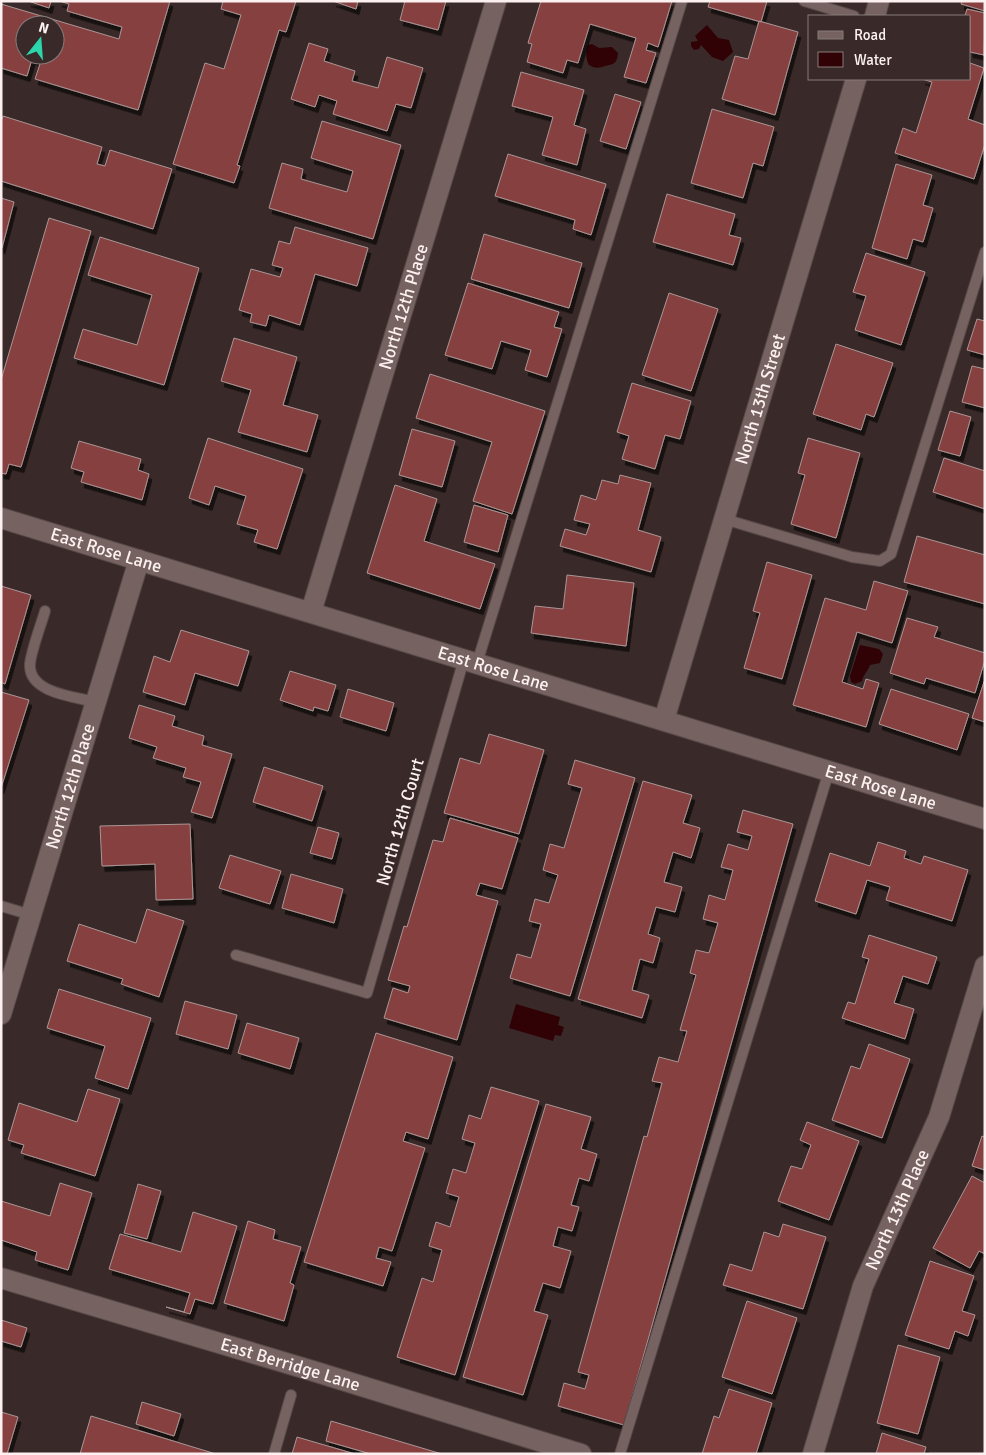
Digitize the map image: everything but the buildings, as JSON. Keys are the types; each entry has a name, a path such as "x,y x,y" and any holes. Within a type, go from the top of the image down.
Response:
{"street":[{"name":"North 12th Place","path":"311,612 496,1"},
{"path":"875,15 880,1"},
{"name":"North 13th Street","path":"664,720 856,80"},
{"name":"East Rose Lane","path":"1,518 985,819"},
{"name":"North 12th Place","path":"1,1014 139,560"},
{"name":"North 13th Place","path":"813,1454 862,1286 939,1117 985,966"},
{"name":"East Berridge Lane","path":"1,1278 581,1454"}],"lane":[{"name":"North 12th Court","path":"236,956 368,993 471,661 682,1"},
{"path":"804,1 851,15"},
{"path":"724,519 852,557 880,561 891,554 985,252"},
{"path":"45,611 30,665 32,678 43,687 54,692 96,702"},
{"path":"620,1454 829,770"},
{"path":"1,906 31,915"},
{"path":"274,1454 291,1395"}],"water":[{"path":"707,25 718,38 729,40 733,52 723,61 712,57 701,45 699,49 694,50 691,46 691,42 698,41 695,36"},
{"path":"592,44 599,48 612,47 618,53 615,63 599,68 589,65 586,50 588,45"},
{"path":"860,645 879,649 883,654 880,663 870,665 862,681 855,684 851,682 850,676"},
{"path":"516,1004 560,1017 558,1025 564,1027 561,1036 555,1035 553,1041 509,1028"}]}
